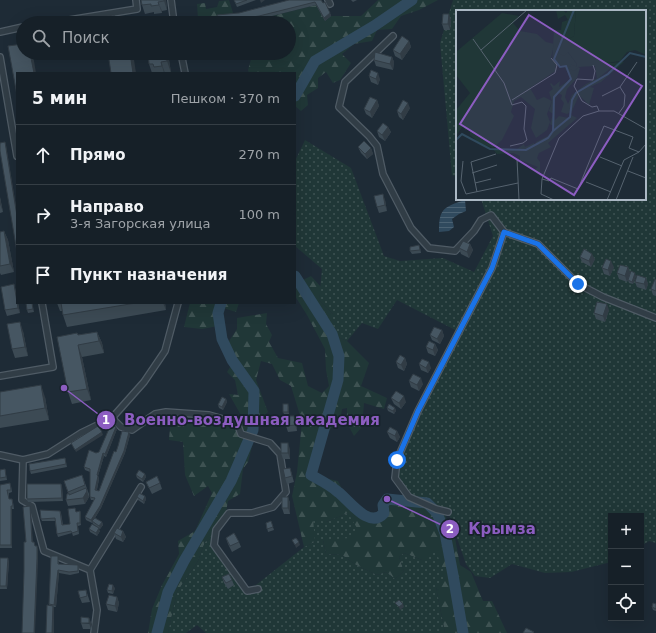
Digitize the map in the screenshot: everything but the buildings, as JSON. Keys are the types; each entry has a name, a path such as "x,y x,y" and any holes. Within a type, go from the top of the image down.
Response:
{"street":[{"path":"94,16 137,9 136,0"},
{"path":"171,0 173,16"},
{"path":"0,32 16,29"},
{"path":"393,36 345,82 339,107 369,136 377,146 383,174 411,228 429,248 455,251 474,231 481,220 491,214 504,232 538,244 578,284 603,297 656,318"},
{"path":"0,58 16,150"},
{"path":"182,60 185,72"},
{"path":"448,512 436,509 409,497 395,478 397,460 418,411 492,268 504,232"},
{"path":"0,376 53,367 42,304"},
{"path":"0,455 23,460 48,454 81,433 112,418 144,382 165,351 178,304"},
{"path":"112,418 120,427 132,430 155,414 166,412 209,416 237,423 241,434 270,443 280,454 286,492 273,507 252,513 229,513 216,530 214,545 233,573 247,591 258,589"},
{"path":"23,460 22,500 32,506 44,551 90,570"},
{"path":"94,633 97,610 90,570 141,487"}],"green space":[{"path":"229,0 234,16 198,16 197,4 205,3 206,9 217,7 219,1"},
{"path":"378,0 438,0 419,10 401,16 392,29 377,30 372,41 354,44 342,54 351,63 340,80 333,83 326,72 318,78 318,88 307,95 308,105 301,111 296,107 296,72 249,72 251,60 296,60 296,16 272,16 316,5 325,21 331,16 361,16"},
{"path":"453,0 656,0 656,543 649,541 644,544 644,513 608,513 608,563 571,572 545,573 512,564 490,578 475,576 466,564 448,512 409,497 395,478 397,460 459,332 397,300 378,329 362,323 347,341 333,335 333,314 319,300 322,269 296,247 296,159 305,140 351,168 384,256 400,261 443,258 474,272 493,236 481,200 646,200 646,10 456,10 456,177 452,175 440,43"},
{"path":"311,276 321,287 319,300 333,314 333,335 347,341 369,363 361,386 387,398 384,409 364,403 363,415 359,420 361,428 354,436 347,423 347,408 342,409 341,415 314,451 311,475 338,481 350,505 376,514 389,504 409,496 431,504 438,517 445,515 455,538 460,565 471,572 483,601 492,601 507,633 445,633 436,587 422,560 404,553 399,557 404,571 395,579 386,572 377,575 356,565 342,555 326,554 323,540 348,513 326,522 315,542 304,547 292,496 297,472 302,422 291,386 280,380 272,364 261,361 256,380 268,412 259,420 248,462 243,469 240,494 228,501 225,518 213,538 205,542 198,561 177,592 168,633 148,633 152,609 162,585 179,554 178,541 195,531 212,493 208,486 194,496 185,475 183,442 169,440 171,414 233,423 240,433 242,417 229,394 238,395 235,380 227,372 234,361 225,347 237,329 237,318 267,313 266,324 272,335 269,342 278,358 302,363 308,386 322,393 329,386 326,370 325,349 296,298 296,284"},
{"path":"190,304 239,304 236,312 223,308 218,326 202,329 184,327"},
{"path":"348,513 357,528 351,538 323,540 326,554 342,555 356,565 377,575 386,572 395,579 404,571 399,557 404,553 422,560 435,549 446,577 436,587 445,633 206,633 197,625 186,633 168,633 177,592 198,561 205,542 213,538 247,592 304,547 315,542 313,519 326,522"}],"water":[{"path":"465,200 466,211 452,219 454,227 449,231 439,232 440,218 444,210 447,207"}],"waterway":[{"path":"296,94 315,61 374,26 412,0"},
{"path":"296,278 332,334 339,356 338,380 311,475 335,489 353,507 366,516 372,518 378,517 384,513 383,505 387,499 427,503 437,513 445,533 463,633"},
{"path":"157,633 168,592 184,561 231,481 253,430 254,391 232,360 222,339 218,313 221,304"}],"place":[{"name":"Военно-воздушная академия","path":"64,388"},
{"name":"Крымза","path":"387,499"}],"route":[{"path":"397,460 418,411 492,268 504,232 538,244 578,284"}]}
